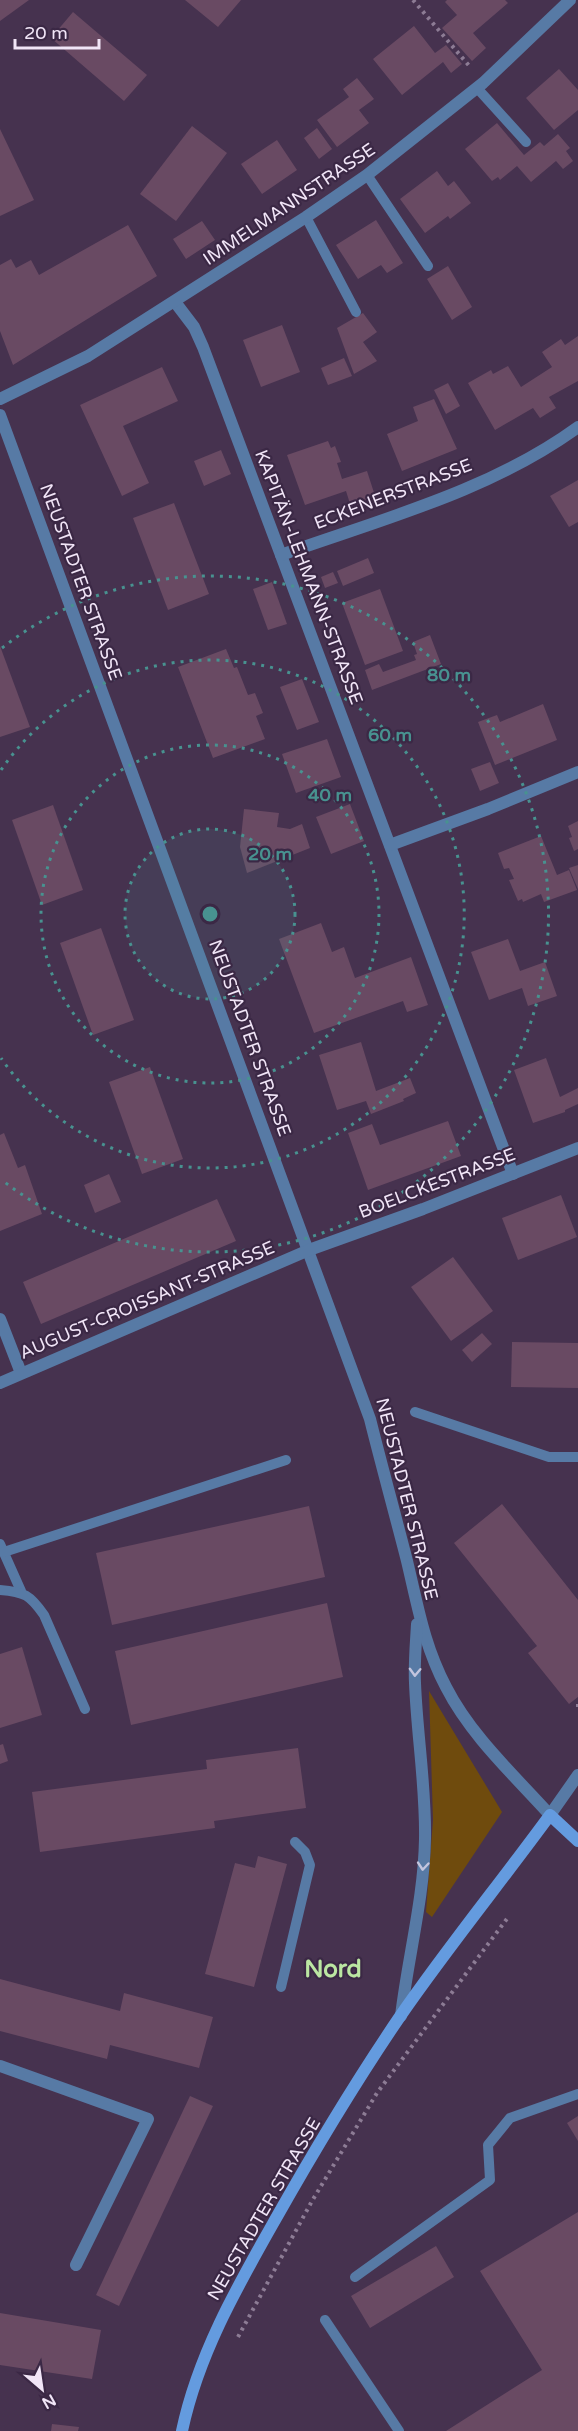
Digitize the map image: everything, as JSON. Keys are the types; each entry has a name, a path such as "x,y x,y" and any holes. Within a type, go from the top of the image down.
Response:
{"main road":[{"path":"550,1815 578,1841"},
{"name":"NEUSTADTER STRASSE","path":"182,2431 187,2407 212,2338 304,2169 401,2016 550,1815"}],"street":[{"name":"IMMELMANNSTRASSE","path":"0,399 62,370 175,302 367,175 480,85 570,0"},
{"name":"KAPITÄN-LEHMANN-STRASSE","path":"175,302 195,327 203,347 513,1174"},
{"name":"NEUSTADTER STRASSE","path":"0,415 370,1419 418,1613 439,1672 465,1717 550,1815"},
{"name":"ECKENERSTRASSE","path":"282,555 439,500 525,460 578,428"},
{"path":"390,845 488,809 578,772"},
{"name":"BOELCKESTRASSE","path":"309,1250 578,1148"},
{"name":"AUGUST-CROISSANT-STRASSE","path":"0,1383 309,1250"},
{"path":"0,1319 21,1373"},
{"name":"NEUSTADTER STRASSE","path":"401,2016 425,1842 415,1681 418,1613"},
{"path":"550,1815 578,1775"},
{"path":"0,2066 148,2119 76,2265"}],"lane":[{"path":"480,85 526,142"},
{"path":"367,175 428,266"},
{"path":"306,217 356,312"},
{"path":"415,1412 549,1457 578,1457"},
{"path":"85,1709 44,1615 36,1604 21,1591 2,1548 286,1460"},
{"path":"0,1590 21,1591"},
{"path":"281,1987 310,1865 305,1852 295,1842"},
{"path":"355,2277 490,2180 488,2145 510,2118 578,2094"},
{"path":"326,2320 399,2431"}],"path":[{"path":"413,0 452,45 480,85"},
{"path":"233,2347 312,2201 377,2093 509,1916"}],"shaded area":[{"path":"429,1691 502,1812 432,1917 426,1912 433,1820"}],"building":[{"path":"0,0 29,0 0,21"},
{"path":"185,0 241,0 218,27"},
{"path":"447,0 505,0 508,3 473,33 486,48 472,61 442,28 457,15 445,2"},
{"path":"73,12 147,75 124,101 51,38"},
{"path":"414,26 435,53 446,45 462,64 451,73 443,62 402,95 373,59"},
{"path":"559,69 578,90 578,110 554,130 526,98"},
{"path":"357,78 374,99 359,110 369,123 337,147 317,120 349,97 343,89"},
{"path":"497,123 524,155 540,142 544,146 558,134 570,148 566,151 573,161 563,169 556,161 531,182 517,166 500,180 498,177 492,181 465,149"},
{"path":"192,126 227,153 176,221 140,194"},
{"path":"317,128 332,149 319,159 304,138"},
{"path":"0,129 34,200 0,216"},
{"path":"277,140 297,170 262,194 241,164"},
{"path":"437,171 448,186 454,181 471,203 450,219 448,216 425,233 400,199"},
{"path":"376,220 403,263 387,273 381,265 358,279 336,245"},
{"path":"202,221 215,240 186,259 173,239"},
{"path":"128,225 157,276 13,365 0,331 0,265 11,259 16,268 31,260 39,275"},
{"path":"448,266 472,307 452,320 427,279"},
{"path":"363,313 377,332 363,342 377,361 354,374 337,328"},
{"path":"282,325 300,372 261,387 243,340"},
{"path":"578,336 578,381 549,397 556,408 540,418 533,408 495,430 468,383 491,370 493,374 508,366 521,387 552,367 542,352 561,339 565,345"},
{"path":"344,358 352,376 328,385 321,368"},
{"path":"162,367 178,401 123,426 149,483 122,496 80,405"},
{"path":"448,383 460,406 446,414 434,390"},
{"path":"434,399 457,449 402,471 387,434 418,421 413,407"},
{"path":"328,441 331,448 335,446 341,462 337,463 342,479 367,471 377,502 352,510 346,491 305,505 287,455"},
{"path":"221,450 231,474 204,486 194,461"},
{"path":"578,480 578,522 569,527 550,496"},
{"path":"174,503 209,594 168,610 133,518"},
{"path":"368,558 374,573 343,586 337,571"},
{"path":"333,572 338,583 325,588 321,577"},
{"path":"272,582 287,624 268,630 253,589"},
{"path":"380,589 403,651 365,665 342,603"},
{"path":"430,635 441,664 372,690 365,670 379,664 383,672 416,660 414,655 417,654 413,642"},
{"path":"0,646 30,727 0,737"},
{"path":"226,649 234,668 237,667 248,695 255,693 263,713 256,716 265,739 213,758 178,667"},
{"path":"302,679 319,722 297,730 280,687"},
{"path":"543,704 557,740 495,765 478,722 497,715 500,722"},
{"path":"327,739 341,777 296,793 282,754"},
{"path":"490,762 499,783 480,791 471,769"},
{"path":"350,804 364,841 331,854 316,817"},
{"path":"53,805 83,890 42,905 12,820"},
{"path":"244,809 279,813 277,827 290,829 302,824 310,848 247,873 240,847"},
{"path":"578,821 578,849 574,851 569,838 572,837 568,826"},
{"path":"541,836 557,875 569,870 577,890 544,902 541,894 523,902 522,899 518,901 509,880 514,879 509,868 504,869 498,853"},
{"path":"578,865 578,889 569,868"},
{"path":"321,923 332,952 344,947 355,978 411,957 428,1005 407,1012 403,1001 314,1033 279,939"},
{"path":"101,928 134,1020 93,1035 60,943"},
{"path":"508,939 520,971 545,962 557,996 528,1006 522,988 489,1000 471,952"},
{"path":"361,1042 376,1091 410,1078 416,1093 403,1099 404,1101 371,1114 366,1101 337,1110 319,1055"},
{"path":"546,1058 560,1097 578,1088 578,1104 565,1112 533,1123 514,1070"},
{"path":"150,1067 183,1159 142,1174 109,1082"},
{"path":"448,1121 461,1156 368,1190 348,1133 372,1124 380,1145"},
{"path":"4,1133 18,1168 25,1165 42,1214 0,1231 0,1135"},
{"path":"109,1174 121,1202 95,1213 84,1185"},
{"path":"561,1195 577,1237 518,1260 502,1218"},
{"path":"217,1199 236,1241 41,1324 23,1282"},
{"path":"453,1257 493,1311 451,1341 411,1287"},
{"path":"482,1333 492,1344 472,1362 462,1350"},
{"path":"512,1342 578,1343 578,1388 511,1387"},
{"path":"502,1504 578,1600 578,1697 569,1704 528,1653 537,1646 454,1543"},
{"path":"309,1506 325,1577 112,1625 96,1553"},
{"path":"327,1603 343,1677 131,1725 115,1651"},
{"path":"22,1647 42,1715 0,1728 0,1654"},
{"path":"3,1744 8,1761 0,1764 0,1745"},
{"path":"298,1748 306,1808 214,1821 215,1828 40,1852 32,1792 207,1769 206,1760"},
{"path":"258,1856 287,1864 254,1987 205,1974 235,1863 255,1868"},
{"path":"0,1979 120,2011 124,1993 213,2017 199,2068 110,2045 107,2059 0,2031"},
{"path":"190,2096 213,2106 119,2306 96,2295"},
{"path":"578,2116 578,2141 567,2123"},
{"path":"578,2212 578,2431 446,2431 542,2370 480,2271"},
{"path":"436,2246 454,2277 370,2328 351,2296"},
{"path":"0,2313 101,2330 92,2379 0,2365"},
{"path":"52,2424 79,2427 78,2431 51,2431"}],"district":[{"name":"Nord","path":"333,1969"}]}
